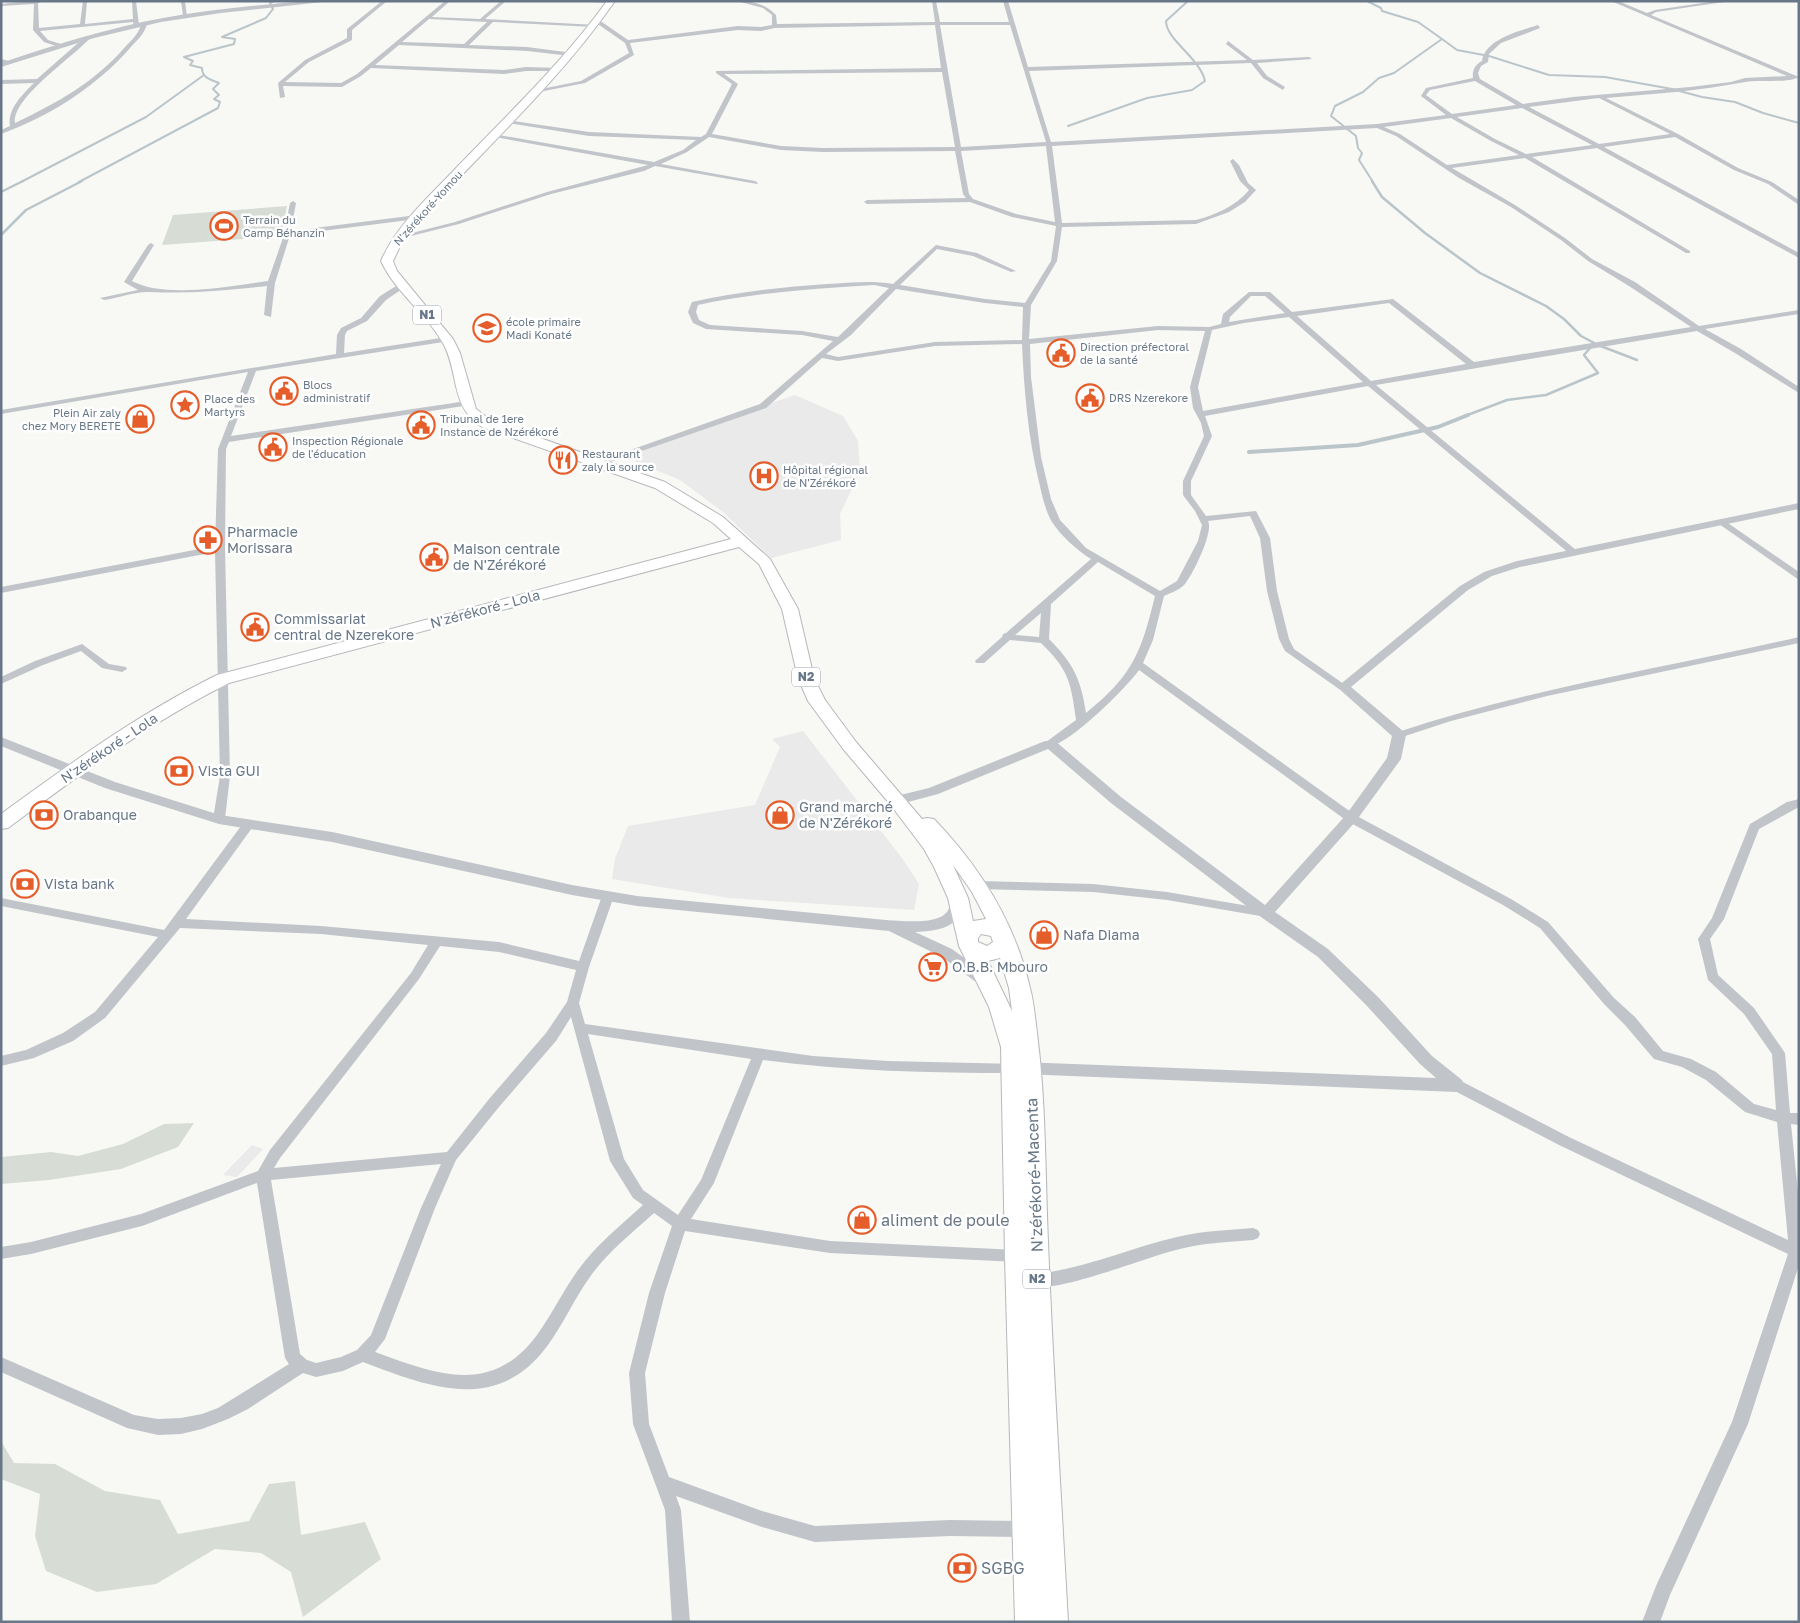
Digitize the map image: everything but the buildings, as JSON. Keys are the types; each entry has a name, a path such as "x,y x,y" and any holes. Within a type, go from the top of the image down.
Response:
{"highway":[{"name":"N'zérékoré-Yomou","path":"610,2 571,54 539,90 399,237 387,261 392,272 404,284 447,339 457,362 467,403 476,417 487,424 660,485 718,520 742,541"},
{"name":"N'zérékoré - Lola","path":"1,823 74,770 170,706 223,680 742,541"},
{"name":"N2","path":"742,541 765,562 790,609 806,678 817,700 850,746 897,800 931,845 944,867 958,898 968,942 990,985 1009,1030 1022,1068"},
{"name":"N2","path":"897,800 928,824 978,885 988,901 1003,937 1020,988 1038,1528 1030,1622"},
{"path":"968,942 979,953 991,953 1002,948 1003,937"},
{"name":"N2","path":"1038,1528 1053,1622"}],"street":[{"path":"2,5 44,1"},
{"path":"82,26 84,1"},
{"path":"134,1 136,23"},
{"path":"183,1 186,16"},
{"path":"36,30 144,23 186,16 329,1"},
{"path":"280,84 307,61 350,39 349,30 384,1"},
{"path":"280,84 342,84 359,75 430,18 448,1"},
{"path":"481,20 504,1"},
{"path":"570,1 610,2"},
{"path":"738,1 765,7 774,15 775,26"},
{"path":"934,1 966,194 971,200"},
{"path":"1005,1 1016,42 1049,144 1059,225 1054,261 1027,305 1025,321 1027,377 1037,457 1047,499 1056,521 1083,550 1160,595"},
{"path":"1613,1 1797,77"},
{"path":"1647,15 1655,11 1729,1"},
{"path":"36,2 36,30 46,41 59,45"},
{"path":"430,18 596,23 628,42 738,28 762,29 775,26 1012,23"},
{"path":"464,47 491,20"},
{"path":"1,65 59,45 136,23"},
{"path":"6,128 55,107 84,90 124,54 144,29 144,23"},
{"path":"1538,27 1497,44 1486,54 1485,62 1479,65 1474,75 1477,79 1523,106 1600,146 1799,256"},
{"path":"6,128 22,100 40,81 79,48 88,37"},
{"path":"539,90 583,82 632,54 628,42"},
{"path":"398,43 527,49 571,54"},
{"path":"1228,43 1252,62 1265,77 1283,88"},
{"path":"1026,69 1160,66 1309,59"},
{"path":"1,61 10,62"},
{"path":"370,66 504,72 526,69 557,69"},
{"path":"399,237 457,223 549,193 642,170 685,151 705,137 735,84 718,72 944,70"},
{"path":"508,121 589,134 705,137 790,149 958,148 1377,126 1523,106 1698,88 1773,77 1797,77"},
{"path":"1477,79 1428,89 1423,95 1440,109 1525,156 1688,252"},
{"path":"1,82 40,81"},
{"path":"280,84 282,97"},
{"path":"1600,98 1676,135 1736,169 1770,183 1799,203"},
{"path":"1377,126 1398,136 1445,167 1513,206 1563,239 1590,260 1664,304 1697,328 1738,351 1799,391"},
{"path":"495,135 755,184"},
{"path":"1445,167 1676,135"},
{"path":"867,202 971,200 1014,216 1059,225 1182,224 1210,219 1244,200 1253,190 1247,187 1242,180 1234,161"},
{"path":"268,316 271,283 287,233 293,203"},
{"path":"287,233 417,217"},
{"path":"145,291 132,286 128,282 151,245"},
{"path":"598,463 763,406 839,340 936,247 975,254 1012,270"},
{"path":"104,298 145,291 186,291 271,283"},
{"path":"839,340 802,333 709,327 696,321 692,312 694,304 753,294 874,283 985,301 1027,305"},
{"path":"340,355 341,336 344,330 364,319 366,314 377,306 383,298 404,284"},
{"path":"1225,325 1226,316 1249,294 1267,294 1370,384 1573,552"},
{"path":"821,355 838,359 935,344 1027,342 1149,329 1209,329 1225,325 1390,301 1472,365"},
{"path":"1200,414 1472,365 1799,312"},
{"path":"897,800 933,791 1050,744 1082,722 1118,688 1138,664 1154,620 1160,595 1181,583 1203,542 1206,525 1199,510 1187,495 1187,481 1208,436 1205,422 1197,408 1194,387 1209,329"},
{"path":"1,412 253,369 447,339"},
{"path":"219,819 225,776 220,548 222,449 253,369"},
{"path":"224,440 467,403"},
{"path":"1343,687 1464,588 1488,574 1517,564 1799,506"},
{"path":"1203,519 1253,513 1265,538 1272,591 1284,638 1290,652 1343,687 1399,735"},
{"path":"1722,522 1799,577"},
{"path":"1,590 220,548"},
{"path":"980,661 1006,636 1096,559"},
{"path":"1044,640 1046,602"},
{"path":"1006,636 1017,640 1044,640 1067,664 1077,682 1082,722"},
{"path":"1399,735 1440,720 1496,704 1744,654 1799,640"},
{"path":"1,681 39,663 82,647 106,666 122,669"},
{"path":"1138,664 1351,818 1507,902 1544,925 1659,1056 1686,1063 1711,1076 1750,1108 1784,1118 1799,1119"},
{"path":"1266,913 1351,818 1394,759 1399,735"},
{"path":"1,741 110,785 219,819 332,837 637,901 886,925 925,926 937,925 955,913 958,907 958,898"},
{"path":"1050,744 1116,800 1266,913 1323,953 1373,1002 1426,1060 1456,1085 1564,1141 1797,1251"},
{"path":"1651,1622 1670,1574 1740,1424 1797,1251 1778,1053 1750,1011 1712,977 1704,939 1718,919 1754,827 1791,805 1799,803"},
{"path":"1,1060 29,1054 68,1037 100,1015 168,935 248,825"},
{"path":"978,885 1102,889 1167,896 1266,913"},
{"path":"437,941 416,976 276,1154 263,1175 293,1358 302,1365 316,1370 343,1364 362,1355 377,1339 428,1208 451,1157 550,1036 572,1004 608,896"},
{"path":"1,902 168,935"},
{"path":"177,923 321,930 499,947 583,967"},
{"path":"886,925 905,932 947,953 990,985"},
{"path":"572,1004 600,1108 617,1161 638,1194 680,1224 830,1247 980,1256 1030,1264 1065,1278 1178,1243 1253,1234"},
{"path":"580,1028 758,1055 897,1067 1022,1068 1456,1085"},
{"path":"681,1622 673,1510 641,1424 637,1373 657,1293 680,1224 707,1183 758,1055"},
{"path":"1,1253 31,1248 142,1220 263,1175 451,1157"},
{"path":"362,1355 394,1367 458,1383 482,1383 507,1373 527,1358 543,1339 588,1269 653,1205"},
{"path":"1,1364 133,1423 152,1428 172,1428 199,1424 228,1412 302,1365"},
{"path":"664,1483 762,1519 815,1534 950,1528 1038,1528"}],"shaded area":[{"path":"287,206 281,236 162,245 173,215"},
{"name":"Hôpital régional de N'Zérékoré","path":"795,395 843,416 858,441 860,472 840,514 841,540 771,558 723,512 680,480 620,455"},
{"name":"Grand marché de N'Zérékoré","path":"803,731 902,858 919,884 914,910 729,898 612,879 615,859 628,826 755,805 780,747 772,739"},
{"path":"194,1123 178,1147 121,1169 49,1180 1,1184 1,1157 51,1152 78,1156 123,1144 164,1124"},
{"path":"252,1145 263,1149 237,1177 223,1175"},
{"path":"1,1441 14,1463 55,1464 105,1491 160,1500 178,1534 249,1521 269,1484 295,1481 301,1535 365,1522 381,1559 303,1617 291,1572 261,1553 215,1549 156,1584 97,1592 46,1571 35,1536 40,1494 1,1479"}],"waterway":[{"path":"79,182 218,108 220,102 214,99 219,95 213,89 219,83 208,78 202,71 202,68 190,65 193,61 184,57 234,44 235,39 222,37 266,18 273,9 270,3 274,1"},
{"path":"1068,126 1147,98 1192,90 1205,81 1197,65 1167,28 1166,21 1188,1"},
{"path":"1367,1 1381,8 1382,11 1418,22 1442,39"},
{"path":"1373,182 1359,160 1362,153 1358,148 1356,136 1331,116 1335,106 1363,92 1379,78 1394,73 1442,39"},
{"path":"1442,39 1457,50 1489,56 1549,75 1605,77 1672,89 1702,97 1735,102 1763,113 1799,123"},
{"path":"21,182 146,117 204,75"},
{"path":"1,235 26,210 82,181"},
{"path":"1372,181 1382,197 1425,233 1480,273 1546,306 1564,319 1581,336 1598,345 1637,360"},
{"path":"1,192 21,182"},
{"path":"1465,416 1507,400 1546,395 1598,373 1584,355 1591,347"},
{"path":"1249,452 1358,445 1438,427 1468,415"}],"place":[{"name":"Terrain du Camp Béhanzin","path":"224,226"},
{"name":"école primaire Madi Konaté","path":"487,328"},
{"name":"Direction préfectoral de la santé","path":"1061,353"},
{"name":"Blocs administratif","path":"284,391"},
{"name":"DRS Nzerekore","path":"1090,398"},
{"name":"Place des Martyrs","path":"185,405"},
{"name":"Plein Air zaly chez Mory BERETE","path":"140,419"},
{"name":"Tribunal de 1ere Instance de Nzérékoré","path":"421,425"},
{"name":"Inspection Régionale de l'éducation","path":"273,447"},
{"name":"Restaurant zaly la source","path":"563,460"},
{"name":"Hôpital régional de N'Zérékoré","path":"764,476"},
{"name":"Pharmacie Morissara","path":"208,540"},
{"name":"Maison centrale de N'Zérékoré","path":"434,557"},
{"name":"Commissariat central de Nzerekore","path":"255,627"},
{"name":"Vista GUI","path":"179,771"},
{"name":"Orabanque","path":"44,815"},
{"name":"Grand marché de N'Zérékoré","path":"780,815"},
{"name":"Vista bank","path":"25,884"},
{"name":"Nafa Diama","path":"1044,935"},
{"name":"O.B.B. Mbouro","path":"933,967"},
{"name":"aliment de poule","path":"862,1220"},
{"name":"SGBG","path":"962,1568"}]}
